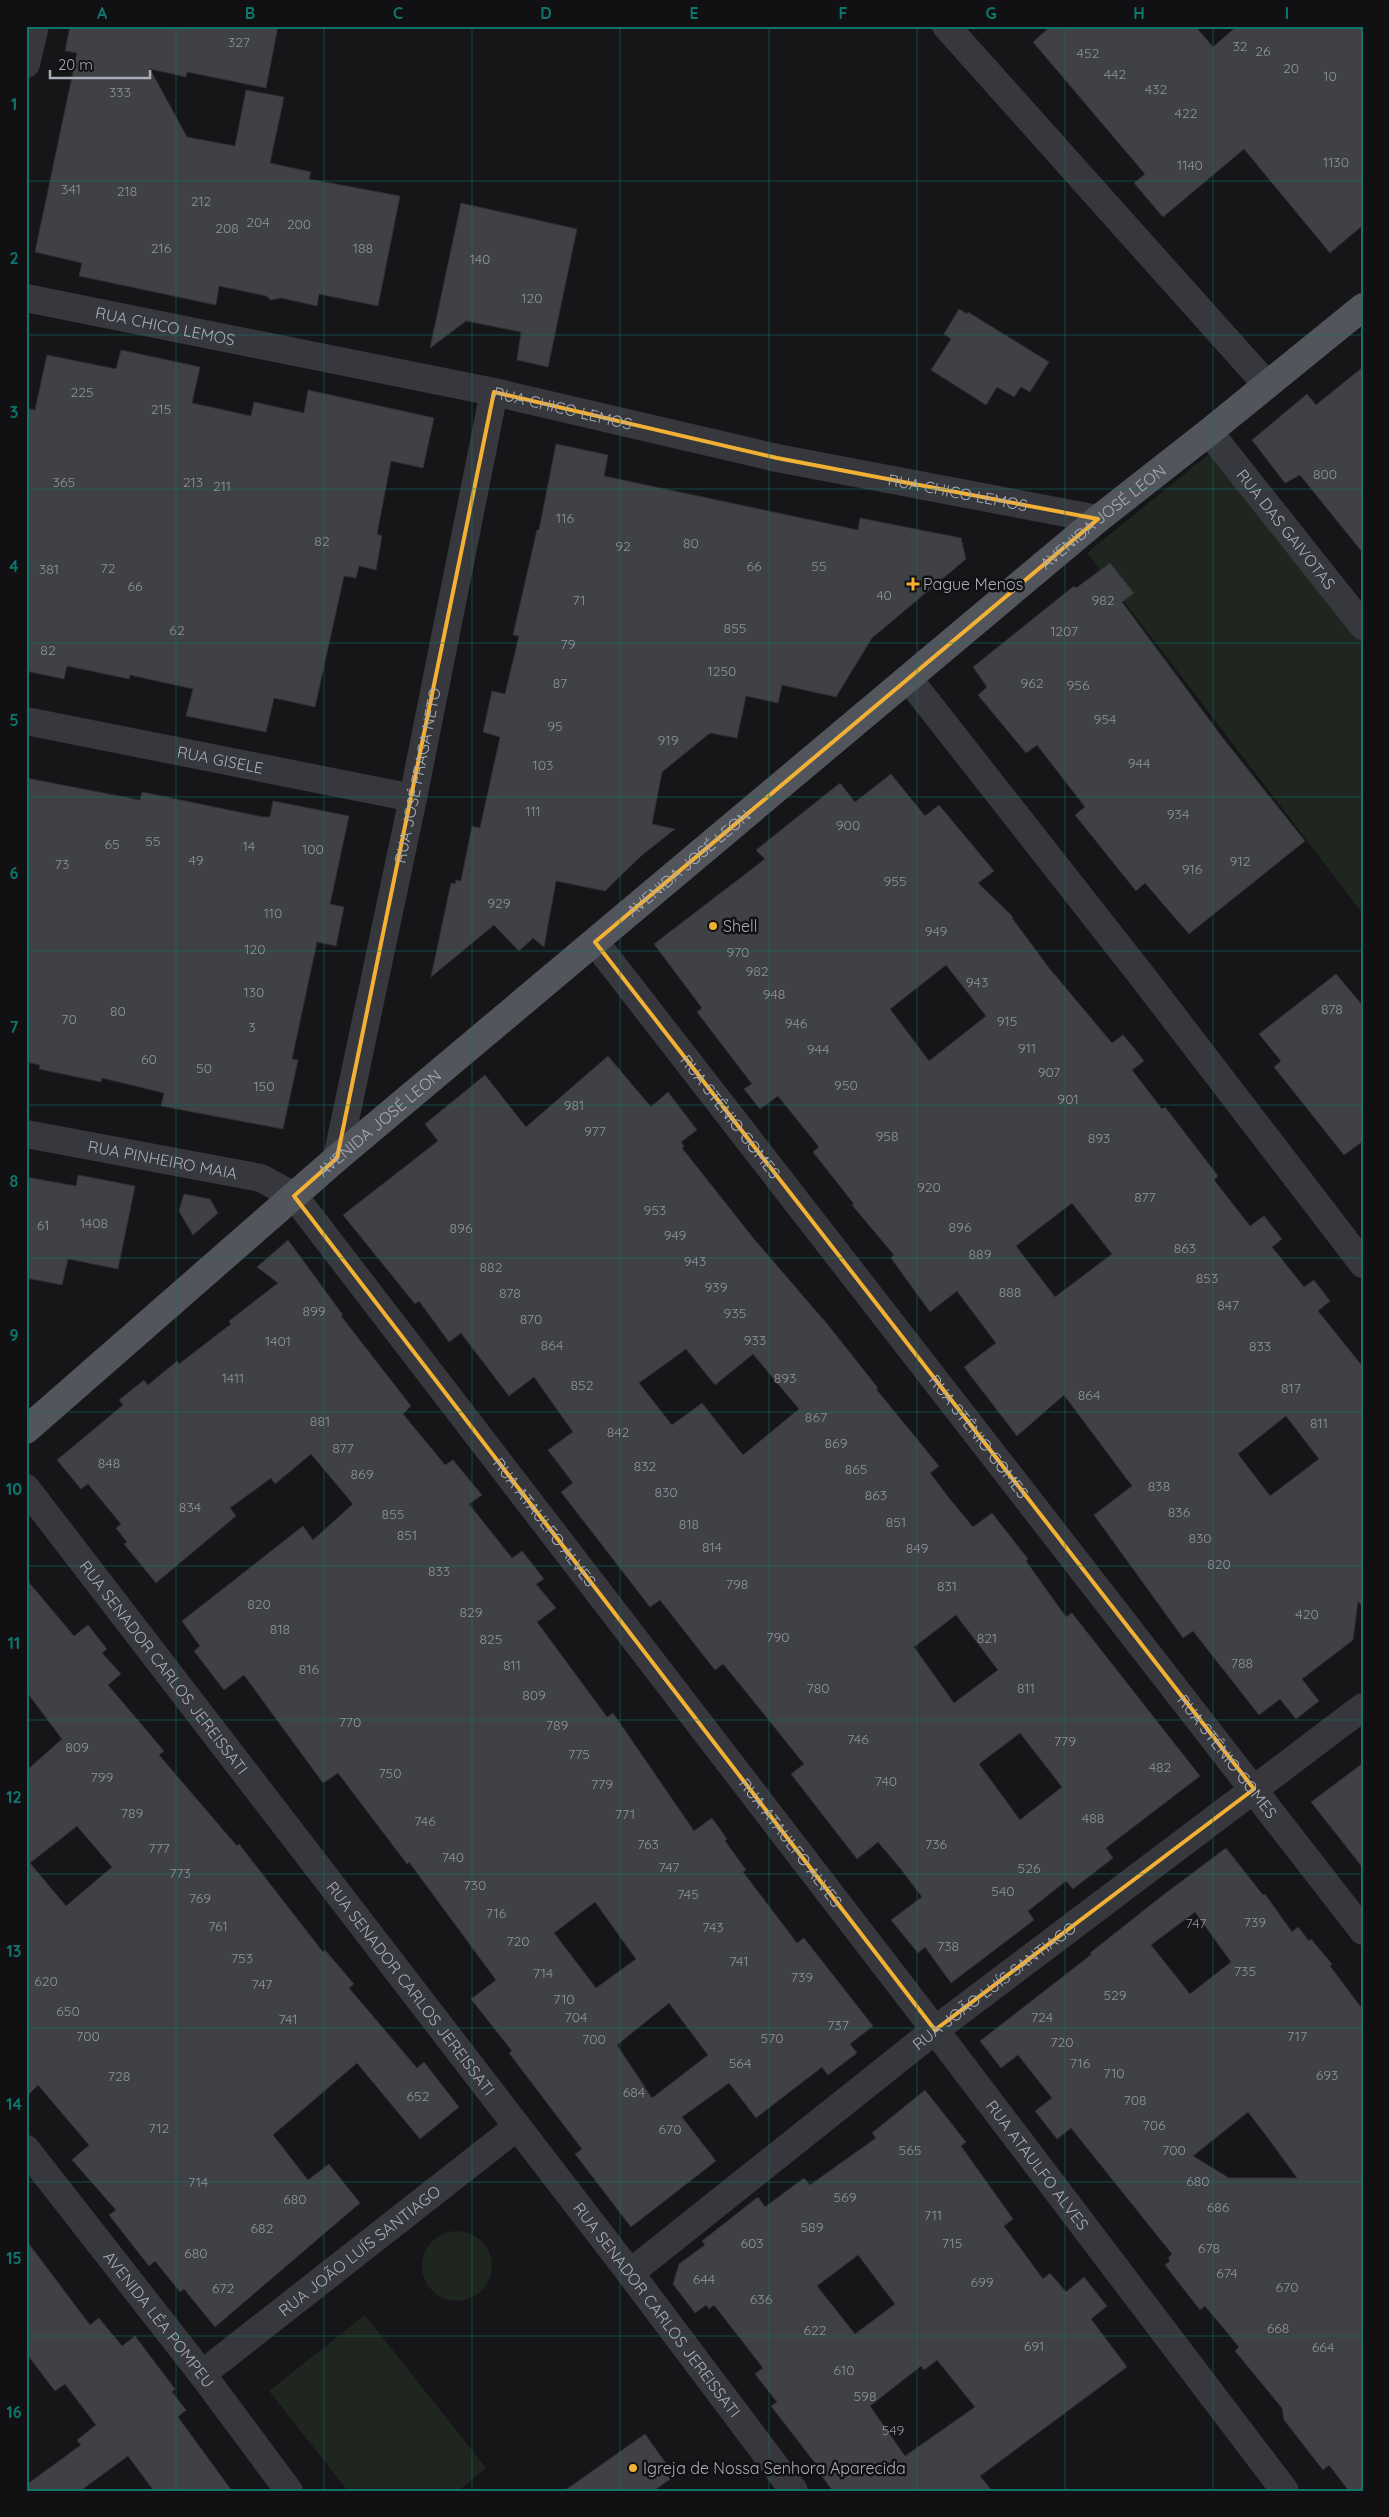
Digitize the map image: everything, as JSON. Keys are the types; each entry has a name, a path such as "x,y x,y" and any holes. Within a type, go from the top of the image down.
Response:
{"main road":[{"name":"AVENIDA JOSÉ LEON","path":"26,1430 337,1158 908,678 1098,519 1363,307"}],"street":[{"path":"26,64 35,26"},
{"path":"946,26 1267,385"},
{"name":"RUA CHICO LEMOS","path":"26,298 494,392 777,458 1098,519"},
{"name":"RUA JOSÉ FRAGA NETO","path":"337,1158 413,798 494,392"},
{"name":"RUA DAS GAIVOTAS","path":"1209,432 1363,626"},
{"path":"908,678 1142,976 1363,1264"},
{"name":"RUA GISELE","path":"26,721 413,798"},
{"name":"RUA STÊNIO GOMES","path":"595,942 1363,1931"},
{"name":"RUA PINHEIRO MAIA","path":"26,1134 261,1178 294,1196"},
{"name":"RUA ATAULFO ALVES","path":"294,1196 935,2030 1285,2491"},
{"name":"RUA SENADOR CARLOS JEREISSATI","path":"26,1488 266,1797 630,2273 789,2489"},
{"name":"RUA JOÃO LUÍS SANTIAGO","path":"630,2273 935,2030 1363,1707"},
{"name":"RUA JOÃO LUÍS SANTIAGO","path":"202,2374 517,2127"},
{"name":"AVENIDA LÉA POMPEU","path":"26,2149 202,2374 289,2491"}],"highlighted area":[{"path":"494,392 777,458 1098,519 595,942 1254,1789 935,2030 294,1196 337,1158"}],"shaded area":[{"path":"1214,450 1363,642 1363,914 1087,553"},
{"path":"457,2231 470,2234 482,2241 489,2253 492,2266 489,2279 482,2291 470,2298 457,2301 444,2298 432,2291 425,2279 422,2266 425,2253 432,2241 444,2234"},
{"path":"365,2315 486,2468 458,2491 348,2491 269,2391"}],"building":[{"path":"70,26 278,26 266,88 187,72 186,77 150,69 187,137 235,146 246,90 284,97 270,163 311,172 309,179 400,196 378,306 319,294 317,306 281,298 271,300 266,296 219,286 216,305 79,276 82,263 35,252 77,53 65,51"},
{"path":"1051,26 1195,26 1213,47 1237,26 1363,26 1363,225 1330,253 1244,149 1163,217 1134,183 1145,174 1033,42"},
{"path":"461,203 577,229 548,367 517,360 521,332 466,321 430,348"},
{"path":"959,309 967,314 968,312 1049,362 1030,392 1021,387 1014,397 997,387 986,405 931,370 951,339 944,334"},
{"path":"121,350 200,367 192,403 251,416 254,402 304,413 308,390 434,418 423,468 391,461 377,534 382,536 376,570 359,566 356,578 344,576 315,707 274,698 266,732 186,716 193,689 130,675 129,679 67,666 64,679 26,671 26,408 35,410 47,355 116,369"},
{"path":"1363,367 1363,553 1300,475 1285,483 1252,440 1307,394 1316,405"},
{"path":"556,444 608,455 604,476 858,530 860,518 961,538 966,559 872,638 836,697 782,685 778,703 746,696 737,738 710,733 662,772 652,824 675,829 641,856 605,891 556,881 544,947 533,938 519,951 494,925 431,977 451,883 455,884 456,880 461,881 472,826 480,828 500,737 483,732 492,691 505,694 519,636 513,635 537,530 539,530"},
{"path":"1110,563 1134,593 1122,602 1222,737 1305,841 1189,934 1145,883 1136,891 1075,815 1085,807 1037,745 1026,753 978,695 987,687 973,667 1074,586 1076,588"},
{"path":"891,774 925,816 939,805 994,871 978,883 1013,917 1049,968 1112,1043 1123,1035 1134,1048 1144,1061 1132,1070 1162,1109 1165,1107 1218,1176 1214,1180 1250,1226 1264,1216 1282,1239 1272,1247 1304,1287 1314,1280 1330,1301 1318,1311 1363,1367 1363,1607 1358,1601 1353,1640 1302,1679 1319,1701 1296,1719 1280,1699 1259,1715 1193,1631 1183,1638 1094,1515 1132,1486 1064,1395 1017,1436 964,1367 996,1343 957,1291 930,1312 891,1258 894,1255 852,1205 854,1204 813,1152 819,1147 778,1096 760,1109 744,1089 752,1084 697,1012 702,1008 654,944 765,859 756,850 840,783 855,802","holes":["946,965 986,1016 929,1061 890,1009","1072,1203 1112,1254 1055,1297 1016,1246","1286,1416 1319,1459 1270,1496 1238,1454"]},
{"path":"26,778 140,800 142,792 263,817 270,817 273,801 349,816 330,904 344,907 336,946 317,942 292,1059 298,1060 283,1129 161,1106 164,1093 102,1078 101,1082 39,1069 40,1065 26,1062"},
{"path":"1336,974 1363,1006 1363,1141 1344,1155 1274,1067 1281,1061 1259,1034"},
{"path":"608,1056 651,1107 668,1092 697,1130 681,1142 684,1146 682,1148 754,1239 828,1325 878,1388 876,1389 939,1466 930,1473 949,1498 973,1527 992,1513 1028,1559 1026,1561 1066,1617 1072,1613 1200,1776 1106,1848 1113,1858 1073,1889 1066,1881 1028,1911 1034,1920 951,1983 925,1947 918,1953 891,1920 922,1897 900,1868 878,1842 857,1859 791,1774 804,1764 738,1682 723,1664 715,1670 660,1600 650,1607 561,1492 573,1483 548,1450 573,1432 534,1377 509,1396 461,1333 449,1342 419,1301 415,1304 343,1215 438,1141 425,1124 485,1075 526,1127","holes":["686,1349 715,1385 753,1354 799,1409 743,1455 702,1403 672,1425 639,1383","956,1615 998,1670 954,1703 914,1647","1020,1733 1062,1787 1020,1820 979,1764"]},
{"path":"78,1175 135,1186 118,1269 68,1259 62,1285 26,1278 26,1177 76,1186"},
{"path":"184,1194 210,1199 218,1213 193,1235 179,1211"},
{"path":"288,1240 343,1315 341,1316 411,1406 403,1414 445,1465 453,1460 482,1495 469,1504 512,1558 522,1551 544,1579 536,1584 556,1608 537,1622 607,1717 613,1713 694,1831 712,1818 727,1839 725,1841 746,1870 743,1872 797,1943 804,1938 873,2026 850,2044 857,2053 828,2075 822,2067 756,2118 729,2083 682,2117 716,2161 631,2227 575,2154 582,2149 509,2053 512,2051 471,1999 496,1980 409,1862 407,1864 338,1773 323,1783 244,1675 224,1690 194,1651 200,1646 182,1621 303,1526 313,1540 353,1504 311,1454 275,1484 271,1478 230,1508 236,1516 156,1583 124,1544 127,1542 116,1528 121,1524 88,1484 81,1489 57,1460 123,1405 119,1400 144,1380 148,1385 177,1361 179,1364 231,1324 229,1321 278,1283 257,1267","holes":["595,1902 636,1959 596,1988 554,1933","669,2003 708,2055 652,2098 617,2045"]},
{"path":"26,1579 74,1636 88,1625 107,1649 102,1653 121,1674 108,1685 164,1751 159,1755 237,1846 239,1844 323,1952 325,1950 354,1984 349,1988 417,2068 424,2062 459,2107 420,2139 357,2063 273,2135 308,2180 329,2164 360,2203 215,2327 184,2289 180,2292 155,2261 149,2266 109,2215 116,2210 72,2160 89,2145 38,2085 26,2097 26,1771 62,1739 26,1691","holes":["77,1826 112,1867 66,1906 30,1863"]},
{"path":"1363,1763 1363,1868 1311,1802"},
{"path":"1226,1848 1263,1895 1265,1894 1292,1932 1298,1927 1309,1941 1311,1939 1332,1964 1330,1966 1363,2010 1363,2491 1349,2491 1329,2465 1323,2470 1284,2420 1282,2408 1235,2351 1239,2347 1205,2306 1200,2310 1165,2265 1170,2261 1168,2258 1172,2254 1071,2128 1057,2139 1035,2111 1052,2098 1018,2055 1001,2068 980,2041 1092,1954 1090,1953","holes":["1195,1912 1231,1962 1190,1994 1151,1945","1248,2112 1268,2138 1297,2178 1229,2178 1193,2156"]},
{"path":"925,2090 966,2142 961,2146 1013,2219 1004,2226 1043,2279 1050,2273 1066,2292 1084,2277 1107,2306 1091,2319 1127,2367 980,2476 992,2491 833,2491 817,2470 819,2468 771,2406 777,2402 755,2374 763,2368 714,2305 709,2309 706,2305 695,2313 673,2284 679,2264 705,2245 702,2241 758,2197 765,2207 804,2178 810,2185 876,2138 872,2133","holes":["858,2255 895,2304 855,2334 817,2286","937,2360 975,2407 905,2456 870,2406 921,2366 924,2370"]},
{"path":"26,2240 90,2325 99,2318 122,2346 135,2336 175,2389 172,2392 186,2410 178,2417 232,2491 154,2491 128,2456 80,2491 26,2491 26,2485 81,2445 77,2440 96,2425 65,2384 55,2391 26,2353"},
{"name":"Igreja de Nossa Senhora Aparecida","path":"645,2434 675,2476 653,2491 564,2491"}],"place":[{"name":"Pague Menos","path":"913,584"},
{"name":"Shell","path":"713,926"},
{"name":"Igreja de Nossa Senhora Aparecida","path":"633,2468"}]}
